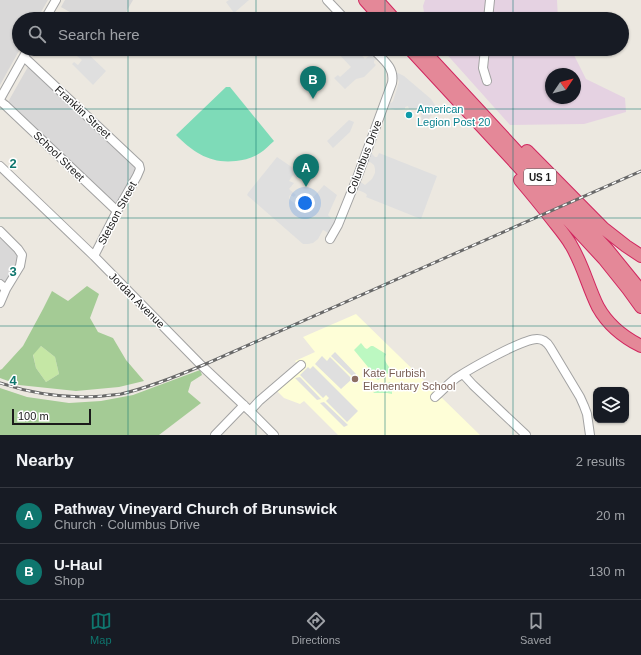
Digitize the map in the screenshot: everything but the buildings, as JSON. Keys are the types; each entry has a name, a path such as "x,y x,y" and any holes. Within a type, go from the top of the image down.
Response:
{"highway":[{"path":"364,0 375,12"},
{"path":"377,0 388,12"},
{"name":"US 1","path":"416,56 604,260 641,307"},
{"name":"US 1","path":"429,56 607,249 641,291"},
{"path":"437,65 458,80 603,228 641,256"},
{"path":"492,138 497,150 571,244 584,270 598,307 608,321 632,342 641,346"}],"street":[{"path":"49,12 56,0"},
{"path":"327,0 338,12"},
{"path":"489,12 490,0"},
{"name":"Columbus Drive","path":"330,238 338,225 366,156 392,84 393,74 380,56"},
{"path":"484,56 483,68 487,81"},
{"path":"0,100 24,57"},
{"name":"Franklin Street","path":"24,57 139,165 140,169"},
{"name":"School Street","path":"0,100 117,211"},
{"name":"Jordan Avenue","path":"0,166 94,256 201,365 274,435"},
{"name":"Stetson Street","path":"94,256 140,169"},
{"path":"0,231 22,255 20,266 3,286 0,303"},
{"path":"435,397 450,383 463,374 509,349 527,341 538,339 543,340 556,354 580,397 587,414 590,435"},
{"path":"215,435 247,408 259,401 302,364"},
{"path":"463,374 526,435"}],"shaded area":[{"path":"0,0 48,0 41,12 12,12 12,56 16,56 0,85"},
{"path":"65,0 133,0 126,12 70,12 61,7"},
{"path":"229,0 249,0 235,12 233,12 226,2"},
{"path":"425,0 557,0 558,12 424,12 423,6"},
{"path":"77,56 90,56 106,71 93,85 72,64 74,62 78,65 82,60"},
{"path":"341,56 362,56 365,59 369,56 374,56 377,60 374,61 376,65 364,77 356,79 345,89 334,78 338,75 340,77 351,67"},
{"path":"448,56 574,56 580,68 545,68 545,104 581,104 581,69 586,79 625,98 626,112 584,124 510,125"},
{"path":"29,65 137,168 116,205 8,102"},
{"path":"394,71 404,76 431,99 436,109 427,120 422,121 420,108 409,109 408,106 405,107 405,109 396,110 386,107 388,101 391,103 393,101 399,82 398,79 395,79"},
{"path":"349,120 354,122 350,132 333,148 327,141"},
{"path":"371,150 375,157 377,157 379,153 437,176 421,219 366,197 367,195 365,193 355,190 359,181 365,185 372,179 375,173 374,165 370,162 366,163"},
{"path":"277,157 299,172 297,179 293,175 289,181 294,183 289,189 296,195 294,197 290,195 289,199 298,206 301,204 299,201 301,199 308,204 312,203 313,201 311,200 324,185 337,195 328,215 332,219 337,219 329,234 323,230 318,239 313,243 303,244 247,195"},
{"path":"0,234 17,251 19,260 5,283 0,281"},
{"path":"87,286 99,294 90,318 98,332 113,338 126,360 144,381 119,387 76,391 19,385 0,378 0,370 23,346 52,291 68,301","holes":["41,346 55,357 59,374 46,382 36,368 33,355"]},
{"name":"Kate Furbish Elementary School","path":"356,314 480,435 338,435 304,401 300,404 284,398 276,390 299,367 295,361 315,352 303,337"},
{"path":"335,352 356,374 353,377 331,356"},
{"path":"322,356 327,361 330,357 352,379 341,389 315,364"},
{"path":"313,366 358,411 347,422 326,401 329,398 326,395 323,398 300,375 308,367 310,369"},
{"path":"200,370 202,375 191,382 188,392 201,403 159,435 0,435 0,388 27,397 69,403 101,401 133,395"},
{"path":"300,377 321,399 317,400 295,378"},
{"path":"324,402 348,425 344,427 320,403"}],"green space":[{"path":"226,87 230,87 274,141 262,152 236,161 219,161 203,156 189,147 176,135"},
{"path":"361,343 367,349 373,346 386,354 385,359 389,367 389,373 378,380 370,374 368,367 354,350"},
{"path":"41,346 55,357 59,374 46,382 36,368 33,354"},
{"path":"390,382 392,394 373,393 384,385"}],"railway":[{"path":"0,383 38,393 77,397 121,394 154,384 208,363 641,171"}],"place":[{"name":"U-Haul","path":"313,99"},
{"name":"American Legion Post 20","path":"409,115"},
{"name":"Pathway Vineyard Church of Brunswick","path":"306,187"},
{"name":"Kate Furbish Elementary School","path":"355,379"}]}
